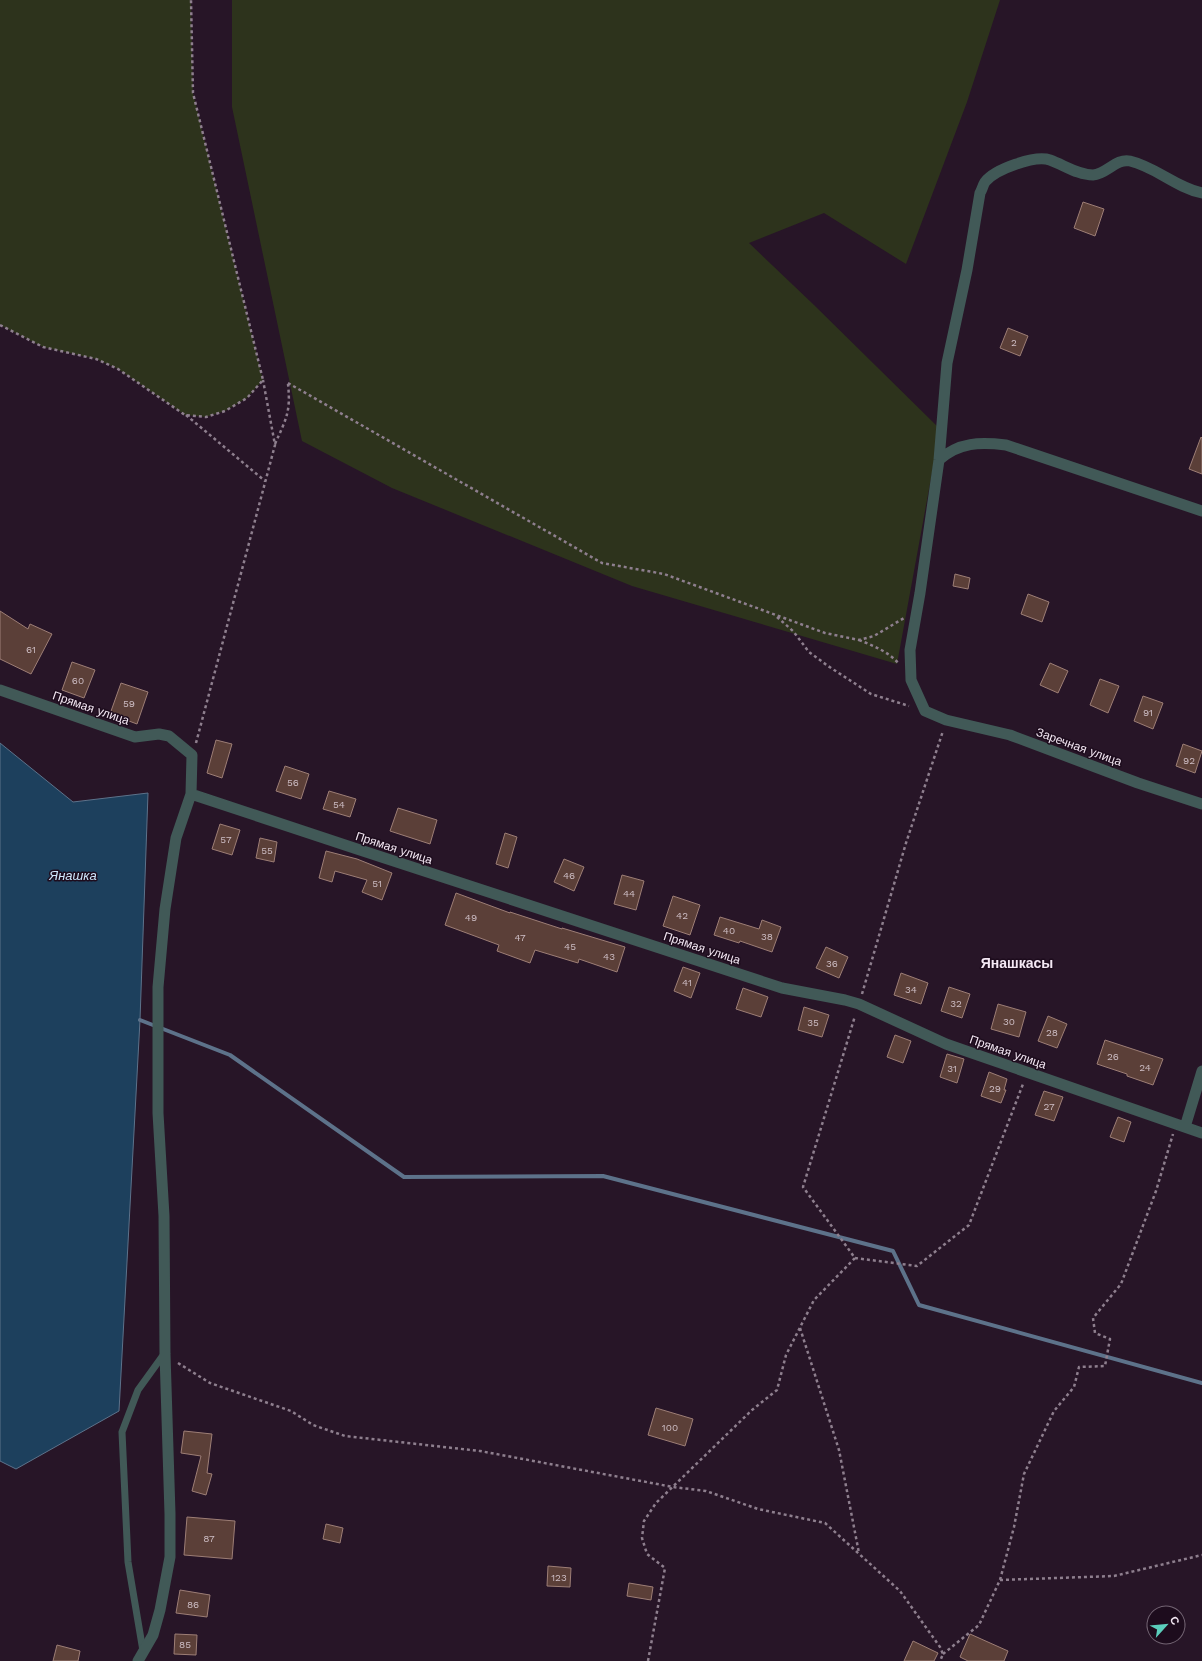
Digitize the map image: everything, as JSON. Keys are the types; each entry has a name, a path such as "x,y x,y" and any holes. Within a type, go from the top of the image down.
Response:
{"street":[{"path":"925,711 911,680 910,650 920,593 938,460 947,363 967,270 980,194 986,182 996,173 1020,163 1037,159 1049,160 1079,173 1094,175 1103,172 1119,162 1127,160 1142,164 1188,190 1202,193"},
{"path":"938,460 949,450 961,446 989,443 1006,445 1202,510"},
{"name":"Прямая улица","path":"0,690 135,737 159,734 169,736 192,755"},
{"name":"Заречная улица","path":"925,711 946,720 1010,735 1138,783 1202,804"},
{"path":"140,1656 153,1635 160,1610 170,1557 170,1506 164,1354 164,1216 158,1113 158,987 165,909 176,838 191,794 192,755"},
{"name":"Прямая улица","path":"191,794 782,988 859,1004 946,1044 1202,1133"},
{"path":"1180,1126 1202,1071"}],"lane":[{"path":"140,1656 128,1562 122,1432 138,1390 164,1354"}],"path":[{"path":"191,0 193,93 263,380 275,445"},
{"path":"0,326 43,348 96,359 118,369 186,415 265,481"},
{"path":"186,415 206,417 225,411 246,398 263,380"},
{"path":"192,755 275,445 288,414 288,383 602,563 664,574 825,633 859,640 877,647 894,659 911,680"},
{"path":"859,640 874,636 902,620 907,614"},
{"path":"776,615 793,631 809,652 871,694 925,711"},
{"path":"946,720 906,843 803,1187 855,1258 917,1266 969,1225 1027,1072"},
{"path":"940,1661 943,1654 979,1625 1000,1580 1014,1527 1024,1474 1054,1410 1074,1387 1079,1367 1105,1366 1110,1339 1095,1333 1094,1318 1121,1284 1180,1126"},
{"path":"648,1661 665,1568 647,1554 642,1538 644,1521 656,1503 752,1410 777,1390 786,1355 814,1300 855,1258"},
{"path":"800,1327 839,1450 859,1554"},
{"path":"164,1354 210,1384 290,1411 313,1425 344,1436 480,1451 673,1487 706,1491 758,1509 825,1523 900,1591 940,1647 943,1654"},
{"path":"1000,1580 1114,1576 1202,1555"}],"green space":[{"path":"0,0 191,0 193,93 263,380 247,398 225,411 206,417 185,415 118,369 96,359 43,347 0,325"},
{"path":"232,0 1000,0 967,102 906,264 824,213 749,243 940,429 897,664 632,586 392,488 302,441 232,107"}],"water":[{"name":"Янашка","path":"0,743 73,802 148,793 140,1020 119,1411 16,1469 0,1461"}],"building":[{"path":"1083,202 1104,209 1095,236 1074,228"},
{"path":"1008,328 1028,336 1020,356 1000,348"},
{"path":"1201,437 1202,438 1202,474 1189,469"},
{"path":"955,574 970,578 968,589 953,586"},
{"path":"1028,594 1049,602 1042,622 1021,614"},
{"path":"0,611 28,629 30,624 52,634 31,674 0,659"},
{"path":"72,662 95,670 84,698 62,690"},
{"path":"1050,663 1068,671 1058,693 1040,685"},
{"path":"1100,679 1119,686 1108,713 1090,705"},
{"path":"121,683 148,692 137,724 110,714"},
{"path":"1143,696 1163,703 1153,729 1134,721"},
{"path":"216,740 232,744 222,778 207,773"},
{"path":"1183,744 1202,751 1195,773 1176,766"},
{"path":"285,766 309,774 301,799 276,791"},
{"path":"329,791 356,799 350,817 323,809"},
{"path":"398,808 437,820 430,844 390,831"},
{"path":"220,824 240,830 232,855 212,849"},
{"path":"505,833 517,837 508,868 496,864"},
{"path":"260,838 277,842 274,862 256,858"},
{"path":"326,851 357,859 392,873 382,900 362,892 367,880 335,871 332,882 319,878"},
{"path":"564,859 584,867 574,891 554,882"},
{"path":"622,875 644,881 636,910 614,904"},
{"path":"456,893 510,913 625,947 617,972 579,959 578,963 535,950 530,963 497,951 499,945 445,925"},
{"path":"673,896 700,905 690,935 663,926"},
{"path":"720,917 759,929 762,920 781,927 772,952 740,941 739,943 714,935"},
{"path":"826,947 848,957 839,978 816,968"},
{"path":"683,967 700,973 691,998 674,991"},
{"path":"901,973 928,983 921,1004 894,995"},
{"path":"949,987 970,994 962,1018 941,1011"},
{"path":"743,988 768,997 761,1017 736,1009"},
{"path":"998,1004 1026,1012 1019,1037 991,1029"},
{"path":"804,1007 829,1015 822,1037 798,1030"},
{"path":"1048,1016 1067,1024 1057,1048 1038,1041"},
{"path":"895,1035 911,1041 903,1063 887,1057"},
{"path":"1105,1040 1163,1059 1153,1085 1097,1064"},
{"path":"947,1054 964,1059 957,1083 940,1077"},
{"path":"989,1072 1007,1079 1004,1090 1006,1090 1001,1103 981,1096"},
{"path":"1044,1091 1063,1097 1054,1121 1035,1115"},
{"path":"1118,1117 1131,1122 1124,1142 1110,1137"},
{"path":"656,1408 693,1419 685,1446 648,1435"},
{"path":"184,1431 212,1434 207,1473 212,1474 206,1495 192,1491 201,1456 181,1453"},
{"path":"187,1517 235,1521 232,1559 184,1555"},
{"path":"326,1524 343,1528 340,1543 323,1539"},
{"path":"548,1566 571,1568 570,1587 547,1586"},
{"path":"629,1583 653,1587 651,1600 627,1596"},
{"path":"180,1590 210,1595 207,1617 176,1613"},
{"path":"175,1634 197,1635 196,1655 174,1654"},
{"path":"970,1634 1008,1651 1004,1661 968,1661 960,1657"},
{"path":"913,1641 938,1653 934,1661 904,1661"},
{"path":"57,1645 80,1651 78,1661 53,1661"}],"waterway":[{"path":"140,1020 230,1055 404,1177 603,1176 893,1251 919,1305 1202,1383"}],"district":[{"name":"Янашкасы","path":"1017,963"}]}
